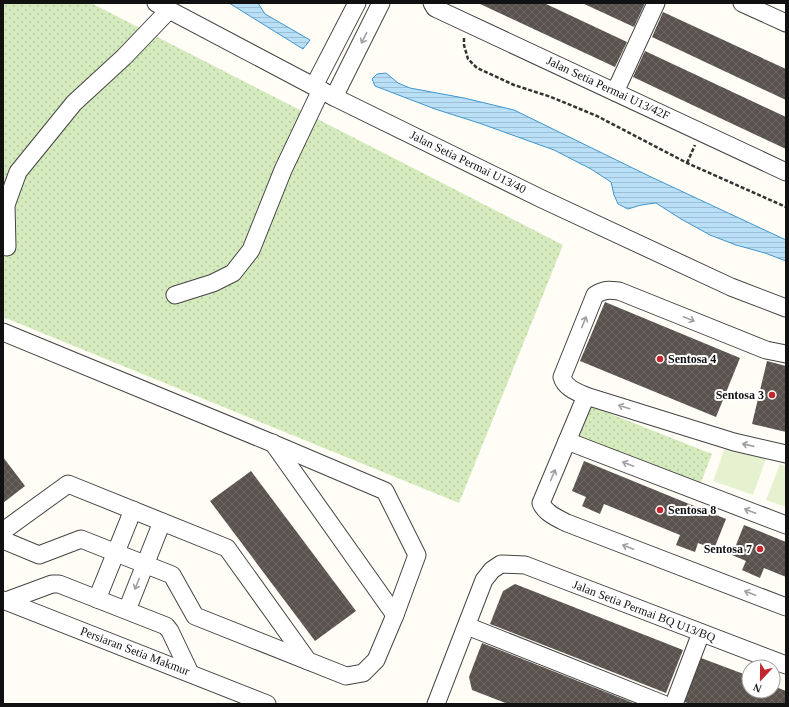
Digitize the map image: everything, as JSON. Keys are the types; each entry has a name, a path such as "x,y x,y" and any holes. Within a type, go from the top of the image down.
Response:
{"street":[{"path":"175,295 213,283 233,273 250,250 283,170 323,91 357,3"},
{"path":"323,91 381,3"},
{"name":"Jalan Setia Permai U13/42F","path":"432,3 435,8 786,172"},
{"path":"615,92 656,3"},
{"path":"742,3 786,24"},
{"path":"7,247 6,205 18,172 74,103 124,57 162,6"},
{"name":"Jalan Setia Permai U13/40","path":"162,6 323,91 542,199 731,287 786,308"},
{"path":"786,354 766,350 620,291 610,290 601,291 595,295 562,377 563,382 573,390 586,396 734,442 786,454"},
{"path":"3,332 385,491 417,555 395,615 376,660 363,673 346,676 195,616 172,575 81,538 40,555 3,540"},
{"path":"586,396 541,503 542,507 567,523 786,607"},
{"path":"567,441 786,525"},
{"path":"272,443 395,615"},
{"path":"3,531 68,484 227,548 308,661"},
{"path":"98,599 133,510"},
{"path":"127,610 162,522"},
{"name":"Jalan Setia Permai BQ U13/BQ","path":"467,626 484,580 492,570 501,564 525,565 786,665"},
{"path":"5,600 52,584 59,584 127,610 166,626 170,631 190,673"},
{"name":"Persiaran Setia Makmur","path":"5,600 267,704"},
{"path":"436,704 467,626 663,704"},
{"path":"674,704 701,633"}],"path":[{"path":"465,22 464,45 468,59 477,68 514,85 551,97 597,116 687,163 786,207"}],"green space":[{"path":"3,3 91,3 563,245 459,503 3,317"},
{"path":"588,405 712,454 699,487 575,438"},
{"path":"726,445 766,459 753,495 713,481"},
{"path":"780,464 786,467 786,507 766,500"}],"water":[{"path":"229,3 258,3 265,14 310,40 303,49"},
{"path":"386,73 398,83 410,88 464,98 514,110 649,176 786,240 786,261 710,235 656,203 628,209 618,204 611,182 591,169 554,150 435,109 375,86 372,79 377,74"}],"building":[{"path":"478,3 544,3 627,42 615,67"},
{"path":"582,3 645,3 634,27"},
{"path":"663,12 786,69 786,100 652,37"},
{"path":"645,51 786,117 786,149 633,77"},
{"name":"Sentosa 4","path":"605,302 740,358 716,417 580,361"},
{"name":"Sentosa 3","path":"767,361 786,366 786,432 752,424"},
{"path":"3,457 25,486 3,503"},
{"name":"Sentosa 8","path":"584,461 726,519 714,549 698,543 695,552 676,545 680,535 604,504 600,514 582,506 586,497 572,491"},
{"path":"251,471 356,611 315,641 210,501"},
{"name":"Sentosa 7","path":"744,525 786,542 786,577 764,568 760,578 742,570 746,561 732,555"},
{"path":"515,584 683,650 666,693 490,624 503,591"},
{"path":"482,643 635,704 508,704 472,690 469,677"},
{"path":"701,658 741,673 741,699 781,699 781,689 786,691 786,704 691,704 684,702"}],"place":[{"name":"Sentosa 4","path":"660,359"},
{"name":"Sentosa 3","path":"772,395"},
{"name":"Sentosa 8","path":"660,510"},
{"name":"Sentosa 7","path":"760,549"}]}
